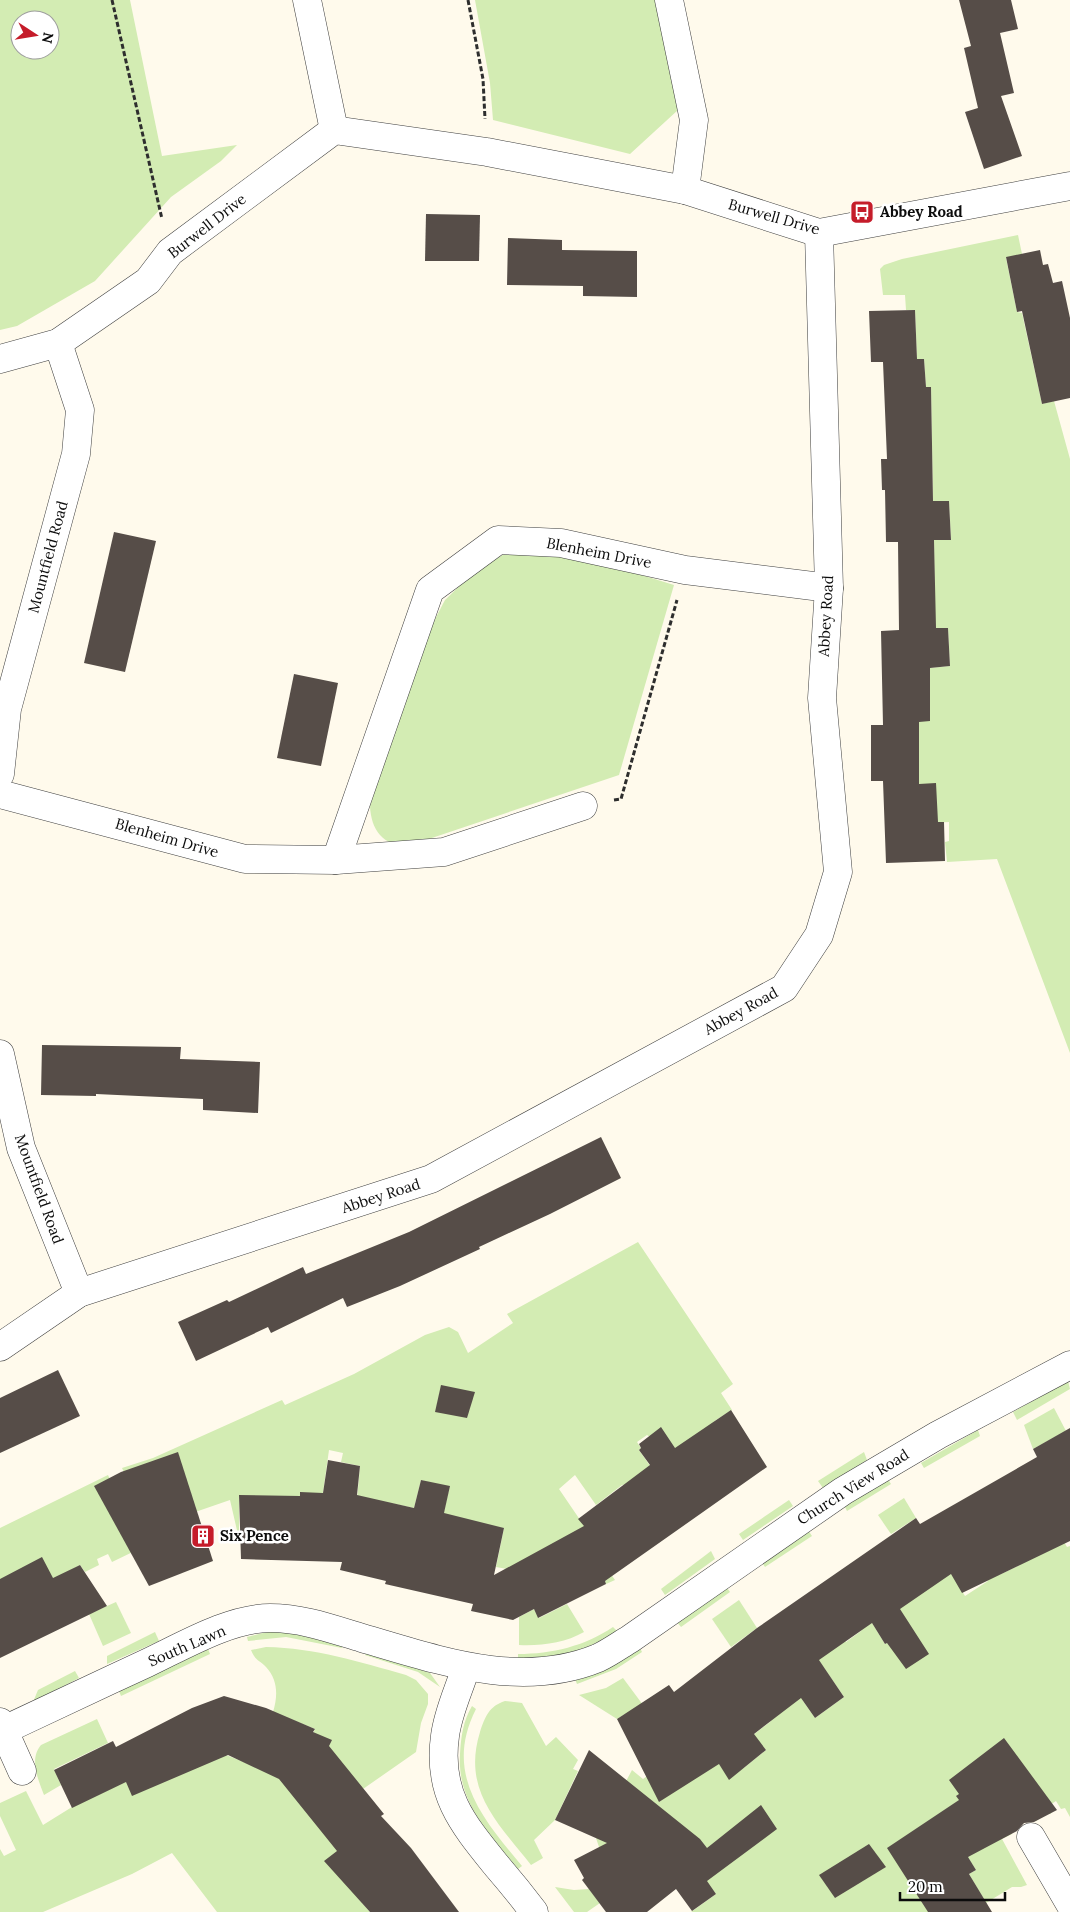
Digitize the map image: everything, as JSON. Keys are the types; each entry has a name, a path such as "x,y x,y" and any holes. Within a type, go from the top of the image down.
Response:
{"street":[{"path":"307,0 334,130"},
{"path":"669,0 694,120 685,190"},
{"name":"Burwell Drive","path":"0,359 58,343 148,281 170,252 334,130 487,152 685,190 819,233 1070,186"},
{"name":"Abbey Road","path":"0,1348 79,1292 431,1180 784,988 819,935 838,872 822,698 829,588 819,233"},
{"name":"Mountfield Road","path":"0,774 4,708 76,454 80,410 58,343"},
{"name":"Blenheim Drive","path":"336,860 430,590 498,540 560,543 685,570 829,588"},
{"name":"Blenheim Drive","path":"0,794 245,859 336,860 444,852 583,806"},
{"name":"Mountfield Road","path":"0,1054 21,1148 79,1292"},
{"name":"Church View Road","path":"646,1627 843,1490 938,1435 1070,1365"},
{"name":"South Lawn","path":"2,1726 208,1634 262,1619 297,1620 312,1623 466,1667 519,1672 574,1666 608,1653 646,1627"},
{"path":"466,1667 445,1734 443,1770 445,1780 457,1814 534,1912"},
{"path":"2,1726 22,1770"},
{"path":"1031,1837 1070,1904"}],"path":[{"path":"112,0 170,252"},
{"path":"468,0 483,79 487,152"},
{"path":"583,806 621,798 685,570"}],"green space":[{"path":"0,0 130,0 162,156 237,145 221,161 171,197 95,281 17,326 0,330"},
{"path":"475,0 655,0 678,110 630,154 493,120 490,83"},
{"path":"1018,235 1022,254 1006,258 1017,312 1022,313 1042,404 1054,401 1070,459 1070,1053 997,859 947,862 945,842 949,841 949,822 929,823 919,784 919,721 930,721 930,668 950,666 948,628 935,629 934,540 951,540 949,501 933,501 931,387 926,387 924,359 917,359 915,310 906,310 905,295 883,295 880,269 884,265 902,259"},
{"path":"547,546 674,585 619,775 408,846 385,840 376,829 370,806 423,642 445,600 476,570 510,551"},
{"path":"638,1242 733,1384 721,1393 732,1410 716,1420 681,1457 647,1435 637,1442 641,1448 639,1450 660,1480 622,1485 596,1505 575,1475 559,1489 589,1533 584,1535 615,1580 606,1584 593,1555 507,1569 496,1567 504,1528 439,1533 449,1489 421,1480 414,1508 390,1503 357,1500 360,1466 341,1462 343,1453 329,1450 323,1493 300,1507 270,1496 239,1496 239,1539 230,1500 175,1519 139,1504 122,1468 153,1458 282,1400 285,1405 354,1374 425,1335 449,1327 458,1332 468,1353 513,1323 507,1314"},
{"path":"1068,1381 1070,1389 1017,1420 1013,1412"},
{"path":"1054,1408 1066,1431 1033,1449 1024,1425"},
{"path":"978,1430 980,1436 924,1468 921,1463"},
{"path":"864,1452 867,1460 823,1488 818,1481"},
{"path":"108,1475 141,1548 112,1562 108,1554 97,1559 99,1565 85,1572 80,1565 14,1600 0,1602 0,1528"},
{"path":"887,1478 891,1484 847,1511 844,1505"},
{"path":"904,1498 916,1518 891,1534 878,1515"},
{"path":"789,1500 793,1506 743,1540 739,1534"},
{"path":"998,1524 1063,1540 1067,1547 1070,1546 1070,1817 1065,1808 1061,1809 1056,1801 1047,1807 1051,1814 1046,1814 1036,1821 1020,1792 998,1809 1012,1834 1002,1839 1027,1885 1012,1887 986,1903 969,1874 976,1870 968,1858 928,1912 691,1912 716,1894 704,1880 586,1877 581,1872 602,1856 596,1838 632,1770 643,1779 702,1737 742,1769 745,1767 766,1750 753,1735 770,1722 796,1682 803,1701 815,1718 844,1697 809,1646 836,1628 846,1642 861,1631 869,1618 885,1644 899,1635 896,1608 948,1568 965,1596 988,1581 973,1558 984,1552 999,1575 1020,1565"},
{"path":"808,1530 812,1536 765,1567 761,1561"},
{"path":"711,1551 715,1559 665,1595 661,1589"},
{"path":"725,1585 730,1592 681,1627 676,1621"},
{"path":"739,1600 757,1628 731,1647 712,1619"},
{"path":"116,1602 131,1633 103,1646 89,1614"},
{"path":"567,1604 584,1632 569,1639 553,1643 519,1645 519,1617 534,1609 539,1618"},
{"path":"613,1627 617,1631 592,1645 570,1653 518,1659 518,1654 556,1650 580,1644"},
{"path":"155,1632 159,1641 107,1664 107,1656"},
{"path":"267,1632 287,1632 343,1644 342,1648 286,1637 248,1641 247,1637"},
{"path":"266,1647 320,1653 406,1675 416,1680 428,1694 428,1704 421,1723 416,1752 363,1789 373,1895 362,1903 370,1912 217,1912 172,1853 132,1874 43,1912 0,1912 0,1849 4,1856 16,1850 0,1816 0,1803 26,1791 43,1825 72,1807 131,1779 226,1755 292,1781 315,1729 273,1712 276,1688 273,1677 264,1664 256,1659 251,1650"},
{"path":"640,1648 642,1652 616,1669 577,1684 575,1679 614,1664"},
{"path":"208,1649 210,1654 121,1696 119,1691"},
{"path":"368,1651 430,1673 440,1687 418,1672 365,1655"},
{"path":"75,1671 79,1678 33,1702 38,1690"},
{"path":"623,1678 646,1709 630,1720 625,1714 617,1719 579,1695 606,1688"},
{"path":"505,1701 522,1703 546,1746 556,1737 578,1760 573,1769 578,1771 555,1820 534,1840 543,1858 531,1865 506,1834 486,1804 479,1788 476,1771 476,1753 484,1722 491,1709"},
{"path":"472,1706 476,1709 467,1732 464,1754 466,1775 472,1794 482,1813 522,1866 518,1869 486,1830 469,1802 464,1787 460,1771 461,1741 465,1723"},
{"path":"97,1719 108,1743 54,1769 61,1785 44,1795 37,1776 35,1763 37,1751 41,1745"},
{"path":"555,1887 574,1890 589,1889 600,1903 587,1912 574,1912"}],"building":[{"path":"959,0 1011,0 1018,29 1000,33 1014,93 1001,96 1022,156 984,169 965,112 978,108 964,48 971,46"},
{"path":"426,214 480,215 479,261 425,261"},
{"path":"508,238 562,240 562,250 637,251 637,297 583,296 583,286 507,285"},
{"path":"1040,250 1043,265 1048,264 1053,283 1062,281 1070,318 1070,398 1042,404 1022,311 1017,312 1006,257"},
{"path":"915,310 917,359 924,359 926,387 931,387 933,501 949,501 951,540 934,540 936,628 948,628 950,666 930,668 930,721 919,722 919,784 936,783 938,822 944,822 945,861 886,863 883,781 871,781 871,725 883,725 881,631 899,630 898,542 886,542 885,490 882,490 881,459 887,459 883,362 871,362 869,311"},
{"path":"114,532 156,541 125,672 84,663"},
{"path":"294,674 338,683 321,766 277,758"},
{"path":"42,1045 181,1047 180,1059 260,1062 258,1113 203,1110 203,1099 96,1094 96,1096 41,1095"},
{"path":"601,1137 621,1178 479,1247 480,1249 400,1286 347,1307 343,1298 271,1333 268,1327 196,1361 178,1322 227,1300 229,1302 303,1267 306,1274 409,1232"},
{"path":"58,1370 80,1416 0,1453 0,1398"},
{"path":"441,1385 475,1392 467,1418 435,1412"},
{"path":"731,1410 767,1467 605,1581 606,1584 538,1618 534,1609 513,1620 471,1611 473,1604 385,1584 386,1581 340,1570 342,1562 241,1559 239,1495 300,1496 300,1492 323,1493 328,1460 360,1466 357,1495 414,1508 421,1480 450,1486 444,1513 504,1528 494,1575 584,1526 578,1519 650,1465 639,1450 641,1448 639,1444 661,1427 675,1448"},
{"path":"1070,1428 1070,1541 962,1593 951,1574 900,1609 929,1654 906,1669 887,1643 885,1644 872,1623 819,1660 844,1697 815,1718 801,1698 754,1734 766,1750 729,1780 719,1764 659,1802 617,1719 669,1685 674,1692 757,1628 916,1518 920,1524 1037,1457 1033,1449"},
{"path":"178,1452 213,1561 149,1586 94,1486 121,1472"},
{"path":"42,1557 53,1578 80,1565 107,1606 0,1658 0,1579"},
{"path":"224,1696 266,1708 315,1729 313,1732 332,1740 329,1746 384,1814 381,1816 411,1848 459,1912 370,1912 324,1861 337,1851 279,1779 228,1755 132,1796 126,1782 72,1808 54,1770 113,1741 116,1747 192,1708"},
{"path":"1004,1738 1057,1810 1034,1822 1024,1823 1017,1831 968,1857 976,1870 969,1874 992,1912 928,1912 887,1848 959,1800 956,1796 959,1794 949,1780"},
{"path":"589,1750 700,1839 707,1848 761,1805 777,1829 707,1881 716,1894 692,1911 676,1889 647,1912 606,1912 582,1880 584,1878 574,1860 607,1843 555,1820"},
{"path":"869,1844 886,1867 835,1898 819,1875"}],"place":[{"name":"Abbey Road","path":"862,212"},
{"name":"Six Pence","path":"203,1536"}]}
